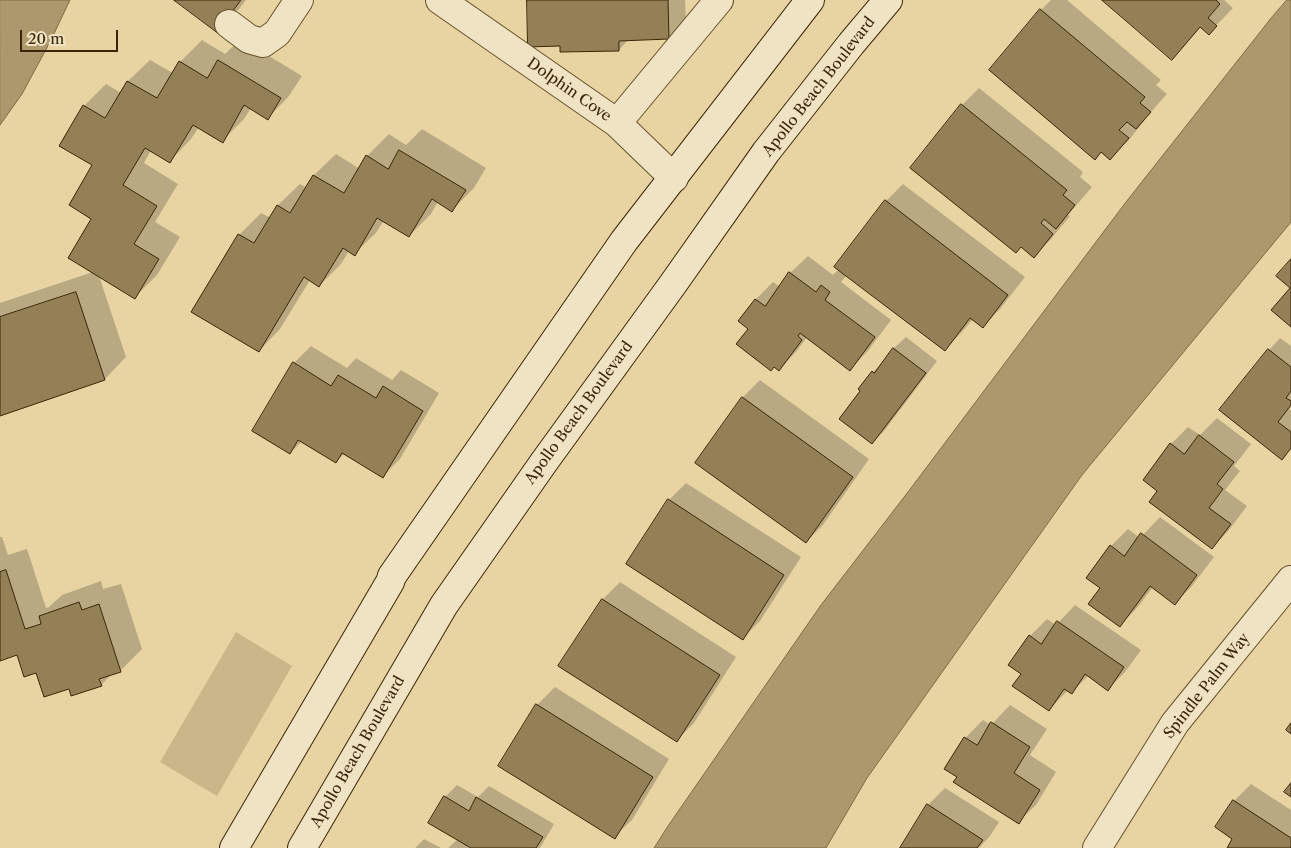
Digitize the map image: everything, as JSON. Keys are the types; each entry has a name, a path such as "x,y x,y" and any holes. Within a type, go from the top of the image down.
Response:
{"main road":[{"path":"229,24 249,39 263,42 276,33 299,0"},
{"name":"Dolphin Cove","path":"440,0 617,123 719,0"},
{"path":"234,848 392,576 624,241 810,0"},
{"name":"Apollo Beach Boulevard","path":"302,848 444,605 527,485 766,152 888,0"},
{"path":"617,123 674,178"},
{"name":"Spindle Palm Way","path":"1097,848 1175,724 1291,580"}],"shaded area":[{"path":"0,0 70,0 22,94 0,125"},
{"path":"1287,0 1291,0 1291,222 1082,475 867,778 826,848 654,848 821,605 1126,202"},
{"path":"236,632 292,666 217,796 160,762"}],"building":[{"path":"174,0 241,0 217,32"},
{"path":"527,0 668,0 669,39 619,41 619,51 560,52 560,46 528,47"},
{"path":"1102,0 1216,0 1220,4 1208,18 1217,26 1209,35 1200,27 1172,60"},
{"path":"1040,9 1145,97 1140,103 1151,112 1136,129 1127,122 1119,130 1129,138 1110,160 1101,152 1095,160 989,70"},
{"path":"218,60 281,98 268,120 244,105 223,143 193,125 170,163 145,148 123,185 157,206 134,244 159,259 135,299 68,258 91,219 69,205 92,165 59,146 83,105 105,118 127,81 157,98 179,61 207,78"},
{"path":"961,104 1067,190 1063,195 1075,205 1056,229 1044,219 1041,223 1053,234 1034,258 1021,247 1016,253 910,168"},
{"path":"399,150 466,190 452,212 432,199 409,237 377,218 355,256 343,248 319,287 304,277 259,352 191,312 238,234 254,243 277,205 290,213 313,175 344,193 366,155 388,169"},
{"path":"885,200 1008,295 983,328 970,318 945,351 834,267"},
{"path":"1291,259 1291,327 1271,310 1290,288 1276,276"},
{"path":"789,272 816,292 821,285 830,292 825,300 875,337 850,371 800,333 798,336 802,340 779,371 774,367 771,371 736,344 748,329 738,321 755,299 765,306"},
{"path":"76,292 105,380 0,416 0,317"},
{"path":"893,348 926,373 872,444 839,419 860,391 858,389 872,371 874,373"},
{"path":"1268,349 1291,367 1291,391 1286,398 1291,401 1291,405 1278,422 1291,432 1291,448 1282,460 1219,410"},
{"path":"293,362 331,386 338,375 376,398 383,386 423,411 383,478 342,453 336,463 298,440 290,454 252,431"},
{"path":"742,397 853,477 806,543 695,463"},
{"path":"1199,435 1234,462 1217,484 1223,489 1209,508 1231,524 1212,549 1149,502 1157,491 1143,480 1170,443 1184,454"},
{"path":"668,499 784,575 743,640 626,564"},
{"path":"1141,533 1197,575 1175,605 1150,586 1120,627 1088,604 1100,588 1086,578 1110,545 1124,556"},
{"path":"6,570 25,629 41,624 39,616 79,602 82,610 99,604 121,672 99,679 102,686 71,696 69,689 44,697 36,673 24,677 17,655 0,661 0,572"},
{"path":"602,599 720,675 677,742 558,666"},
{"path":"1057,621 1124,667 1108,691 1085,674 1072,694 1064,689 1049,711 1012,686 1021,674 1008,665 1029,635 1041,644"},
{"path":"536,704 653,777 615,839 498,766"},
{"path":"991,722 1030,747 1014,773 1040,790 1019,824 953,782 957,777 944,769 964,737 977,745"},
{"path":"1291,723 1291,734 1286,730"},
{"path":"1291,783 1291,797 1284,792"},
{"path":"444,796 469,811 476,797 543,837 536,848 471,848 428,823"},
{"path":"1233,800 1291,838 1291,848 1227,848 1232,839 1215,827"},
{"path":"927,804 983,840 977,848 900,848"}]}
